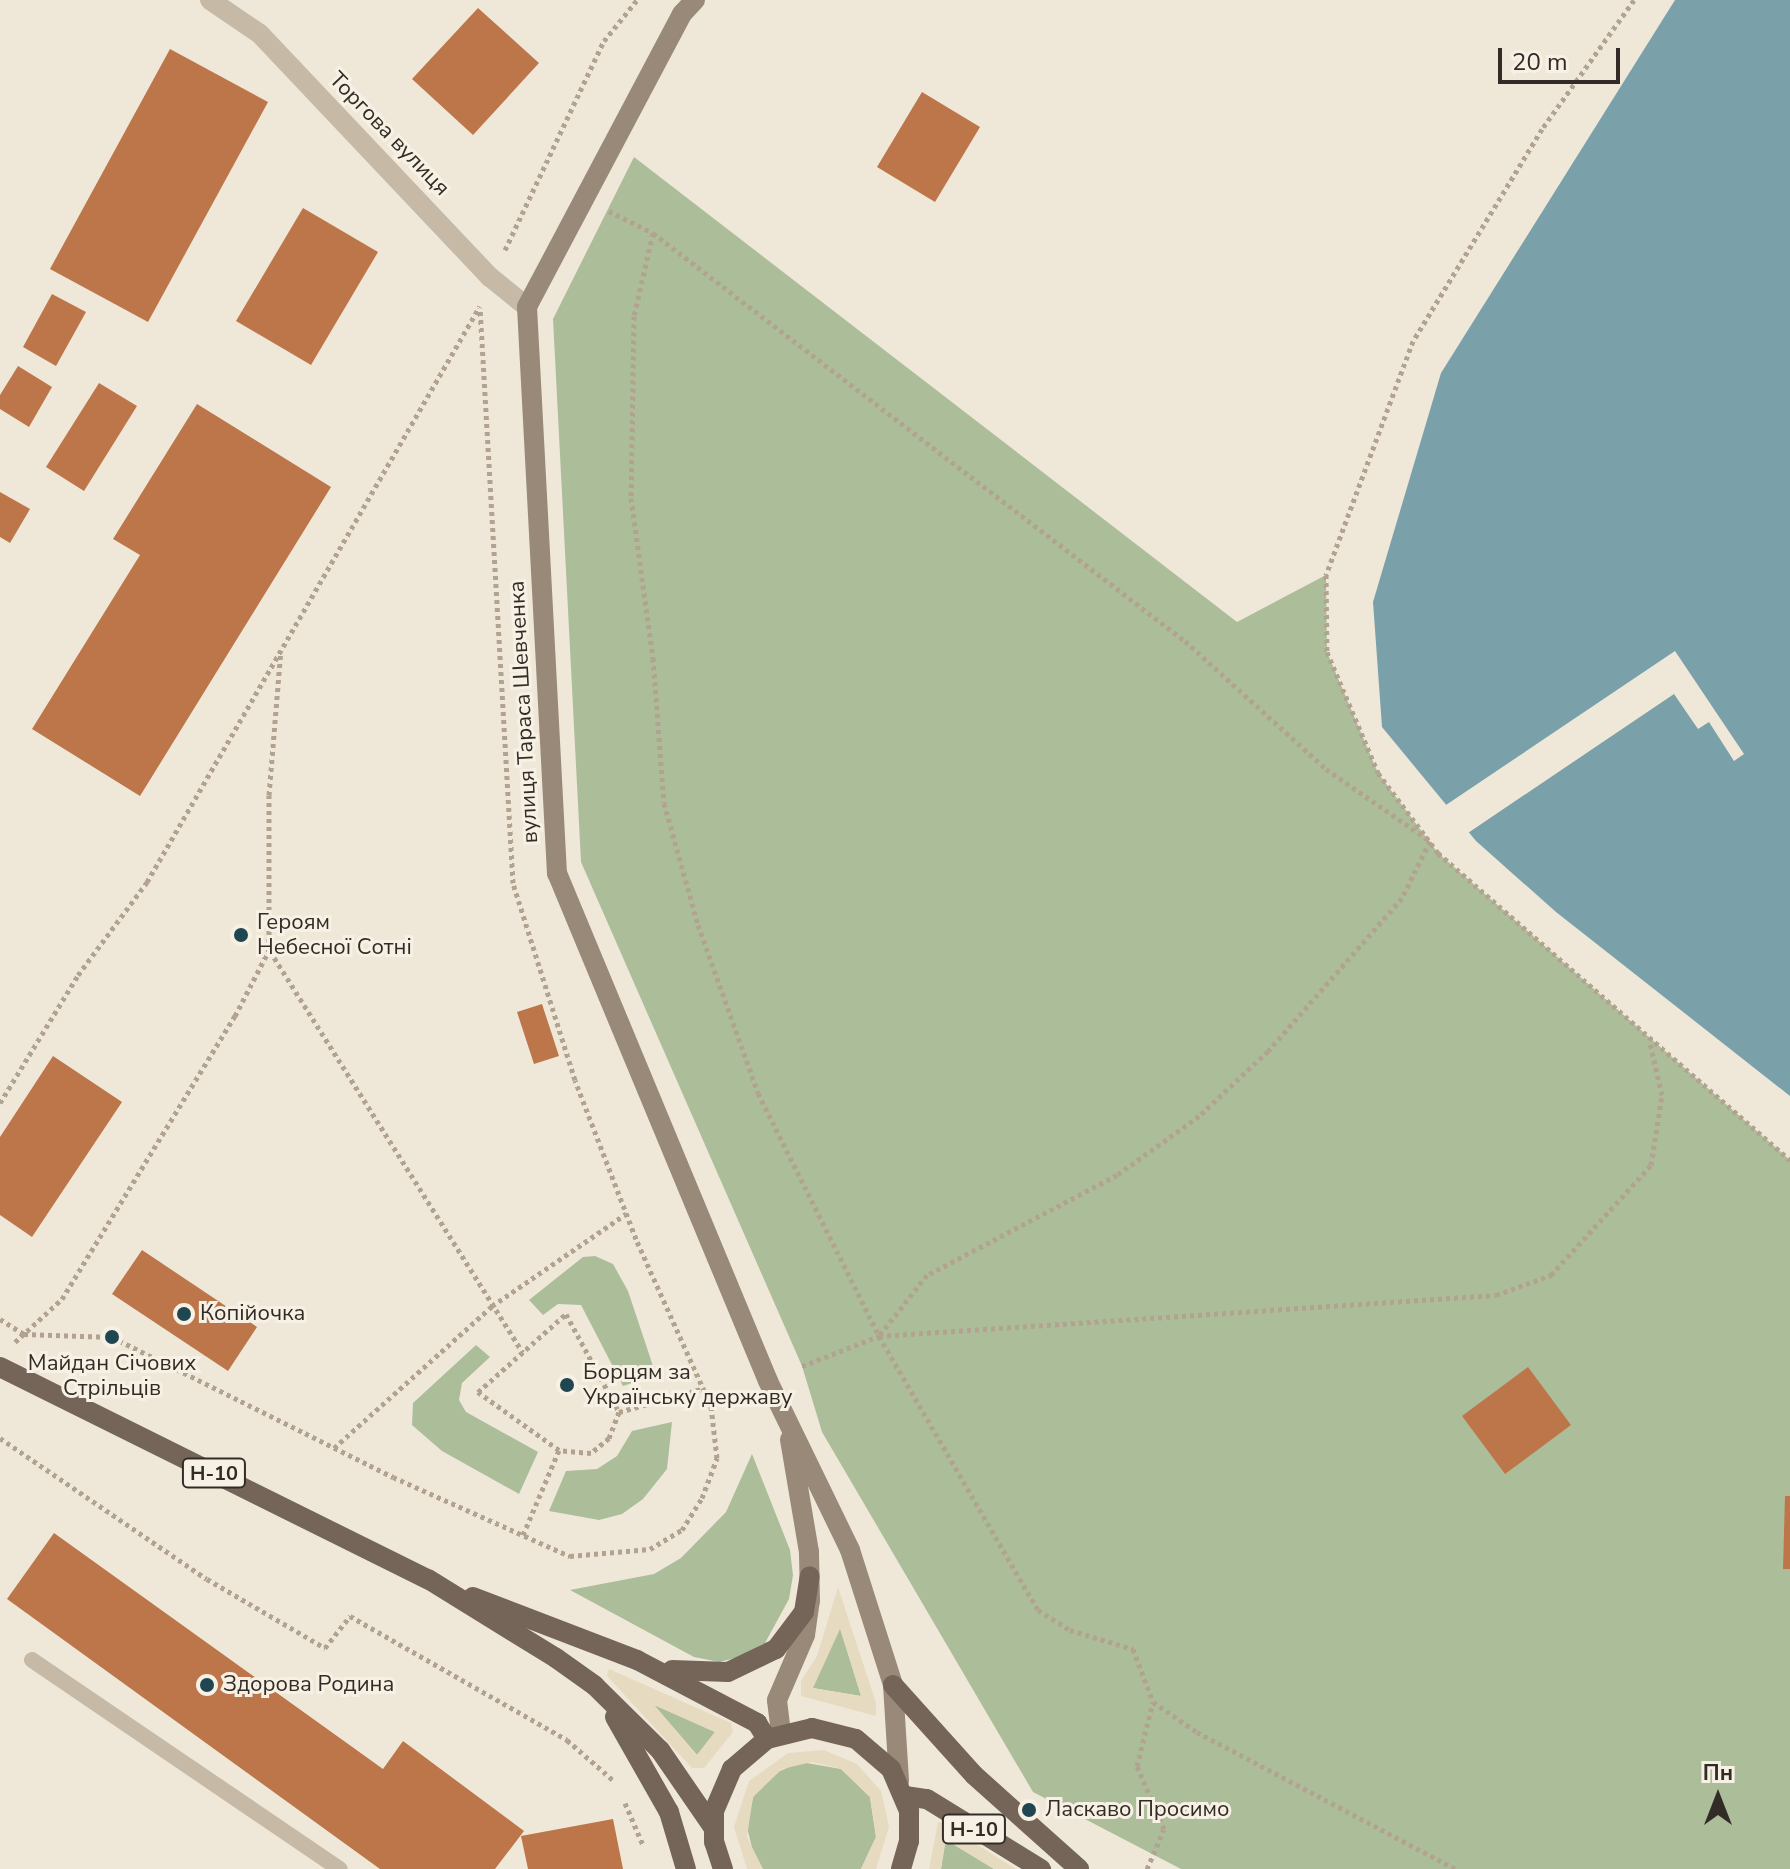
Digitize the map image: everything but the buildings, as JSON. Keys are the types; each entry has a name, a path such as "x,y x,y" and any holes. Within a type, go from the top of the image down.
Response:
{"main road":[{"name":"Н-10","path":"4,1358 428,1579 594,1685 660,1750 713,1827 723,1869"},
{"path":"637,1660 709,1674 757,1662 798,1624 810,1576"},
{"name":"Н-10","path":"428,1579 637,1660 733,1708 774,1736"},
{"path":"556,1658 625,1729 669,1812 686,1869"},
{"path":"893,1685 965,1766 1079,1869"},
{"name":"Н-10","path":"713,1827 718,1796 732,1769 774,1736 812,1728 842,1733 881,1757 902,1789 910,1827 901,1869"},
{"name":"Н-10","path":"902,1789 927,1799 1041,1869"}],"street":[{"name":"Торгова вулиця","path":"210,0 260,34 490,277 527,307"},
{"path":"527,307 682,14 695,0"},
{"name":"вулиця Тараса Шевченка","path":"527,307 557,873 786,1420 850,1550 893,1685 902,1789"},
{"name":"вулиця Тараса Шевченка","path":"774,1736 777,1700 805,1635 810,1576 786,1420"}],"lane":[{"path":"32,1660 340,1869"}],"path":[{"path":"0,1103 78,975 147,882 480,307 490,277 531,203 604,41 637,0"},
{"path":"1430,841 1378,773 1327,652 1326,575 1413,341 1542,129 1634,0"},
{"path":"585,198 653,233 1185,641 1326,769 1430,841 1650,1042 1790,1160"},
{"path":"653,233 634,316 631,498 653,658 664,803 698,925 758,1093 879,1336 1038,1610 1070,1630 1133,1649 1153,1702 1137,1766 1164,1829 1147,1869"},
{"path":"4,1358 24,1334 62,1299 235,1016 269,950 269,795 281,648"},
{"path":"879,1336 927,1275 1117,1175 1199,1116 1268,1051 1402,898 1430,841"},
{"path":"269,950 523,1352"},
{"path":"802,1366 879,1336 1496,1295 1551,1275 1651,1165 1662,1095 1650,1042"},
{"path":"334,1448 492,1306 626,1214"},
{"path":"566,1314 619,1412 609,1438 591,1453 559,1450 478,1392 566,1314"},
{"path":"0,1319 24,1334 112,1337 334,1448 570,1556 650,1549 682,1530 717,1458 711,1406 729,1398"},
{"path":"619,1412 704,1388"},
{"path":"0,1438 207,1579 325,1648 350,1616 567,1740 612,1779 648,1857"},
{"path":"523,1535 559,1450"},
{"path":"1153,1702 1197,1732 1456,1869"}],"green space":[{"path":"634,157 1237,622 1326,575 1327,652 1378,773 1438,853 1790,1160 1790,1869 1181,1869 1033,1792 822,1432 802,1366 581,862 553,319"},
{"path":"595,1256 613,1264 628,1291 656,1375 623,1386 581,1305 558,1304 543,1315 529,1300 583,1257"},
{"path":"476,1345 490,1357 462,1383 459,1400 466,1412 538,1452 519,1494 442,1451 412,1425 413,1403"},
{"path":"672,1422 667,1469 643,1499 622,1514 599,1520 549,1511 566,1471 597,1469 617,1456 632,1431"},
{"path":"752,1454 790,1550 793,1575 789,1599 765,1643 744,1656 719,1662 694,1657 570,1590 654,1574 681,1558 726,1512"},
{"path":"840,1627 861,1696 812,1688"},
{"path":"653,1704 715,1732 697,1755"},
{"path":"801,1762 841,1769 870,1797 876,1837 861,1869 763,1869 754,1856 747,1827 753,1797 773,1774"},
{"path":"945,1839 994,1869 941,1869"}],"shaded area":[{"path":"838,1587 876,1703 876,1716 801,1696 801,1681 817,1656","holes":["840,1629 861,1695 813,1688"]},
{"path":"609,1669 731,1723 733,1732 704,1768 692,1768 607,1676","holes":["655,1706 715,1732 697,1755"]},
{"path":"824,1750 857,1764 881,1791 889,1827 876,1869 861,1869 876,1837 870,1797 841,1769 812,1762 782,1769 753,1797 747,1837 763,1869 747,1869 734,1827 749,1781 788,1753"},
{"path":"938,1822 1016,1869 994,1869 946,1840 941,1869 929,1869"}],"water":[{"path":"1675,0 1790,0 1790,1096 1556,912 1476,841 1382,727 1373,602 1441,373"}],"pier":[{"path":"1675,651 1744,754 1734,761 1709,722 1698,729 1674,694 1465,835 1443,807"}],"place":[{"name":"Героям Небесної Сотні","path":"241,935"},
{"name":"Копійочка","path":"184,1314"},
{"name":"Майдан Січових Стрільців","path":"112,1337"},
{"name":"Борцям за Українську державу","path":"567,1385"},
{"name":"Здорова Родина","path":"207,1685"},
{"name":"Ласкаво Просимо","path":"1029,1810"}]}
